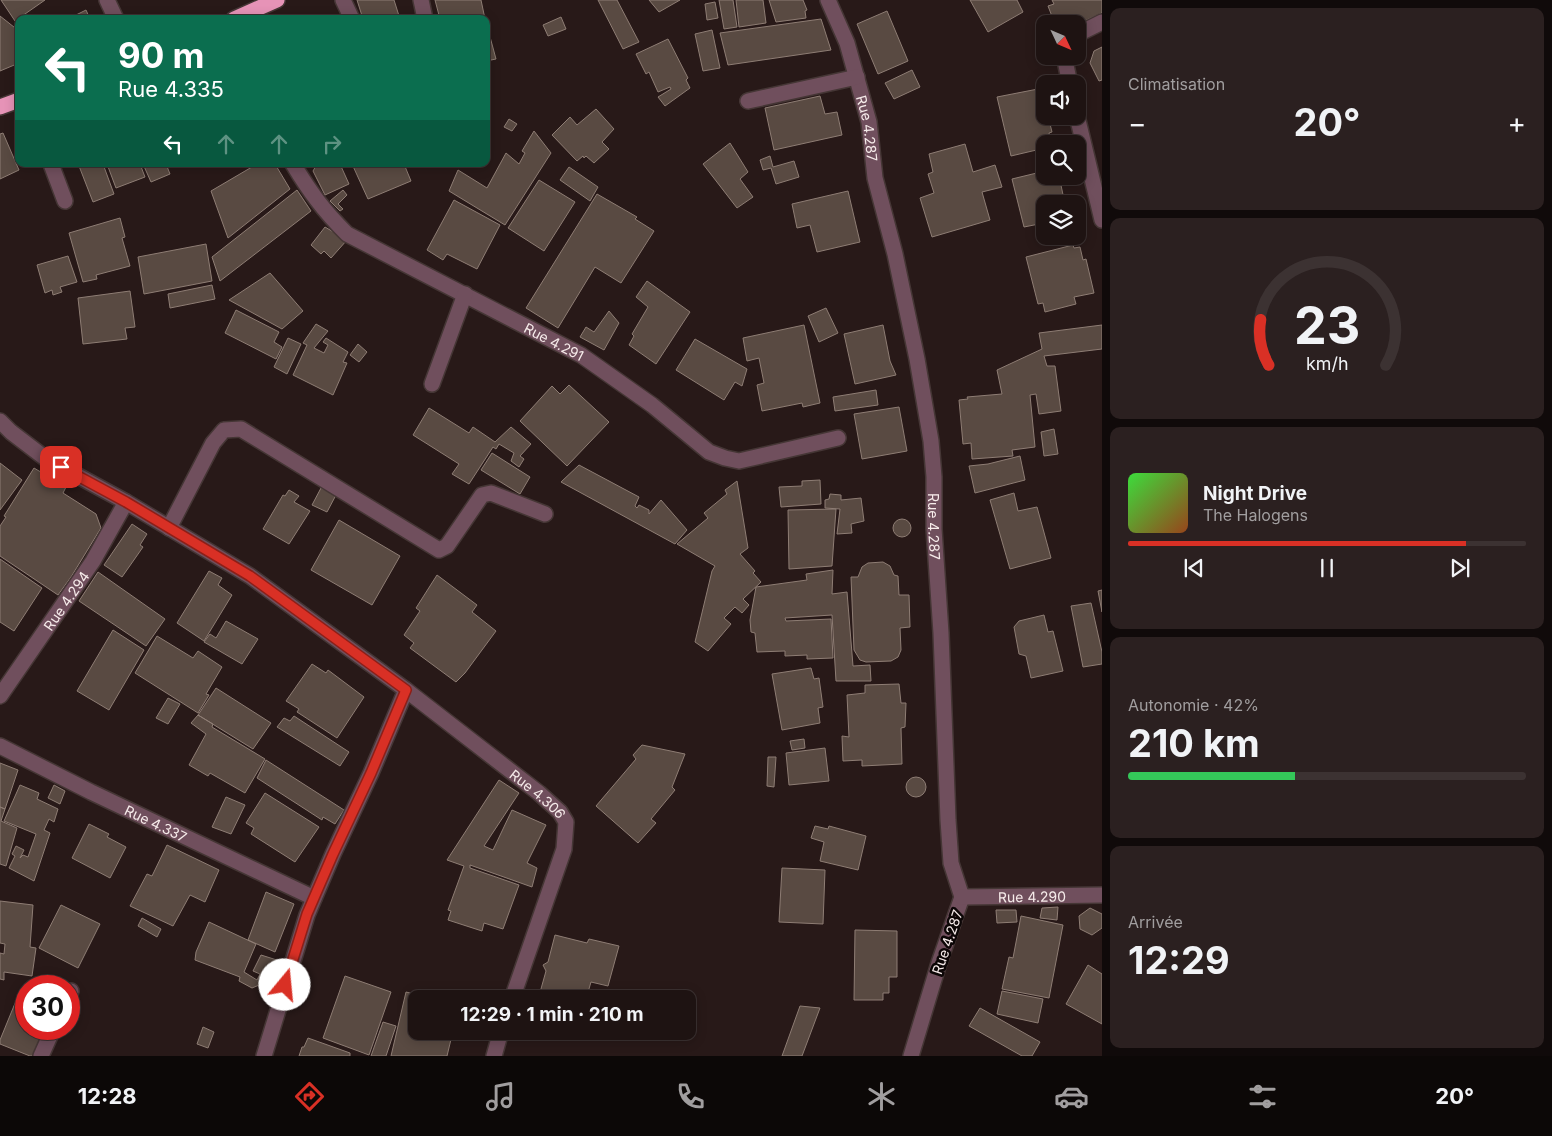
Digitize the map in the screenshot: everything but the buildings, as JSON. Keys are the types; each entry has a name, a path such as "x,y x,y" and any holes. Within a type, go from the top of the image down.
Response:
{"highway":[{"path":"243,15 277,0"},
{"path":"0,107 15,101"}],"street":[{"path":"107,0 114,15"},
{"path":"342,0 350,15"},
{"path":"420,0 424,15"},
{"name":"Rue 4.287","path":"828,0 847,43 869,122 875,178 895,254 916,359 931,440 934,477 934,529 941,633 948,820 952,863 962,897 939,963 911,1056"},
{"path":"1086,30 1102,22"},
{"path":"748,102 857,77"},
{"path":"1079,125 1102,220"},
{"path":"51,167 65,202"},
{"name":"Rue 4.291","path":"295,167 312,196 328,216 347,234 581,355 652,405 709,452 739,461 838,438"},
{"path":"432,384 466,294"},
{"name":"Rue 4.306","path":"0,421 11,432 45,458 126,502 250,576 406,690 539,793 560,812 566,822 564,848 515,990"},
{"path":"169,528 213,443 224,430 241,429 439,550 447,546 482,495 491,493 545,514"},
{"name":"Rue 4.294","path":"0,696 93,561 126,502"},
{"path":"264,1056 307,914 371,773 406,690"},
{"name":"Rue 4.337","path":"0,746 91,792 314,898"},
{"name":"Rue 4.290","path":"962,897 1102,895"},
{"path":"41,1056 48,1040"},
{"path":"494,1056 498,1040"}],"route":[{"path":"61,467 126,502 250,576 406,690 371,773 307,914 285,985"}]}
